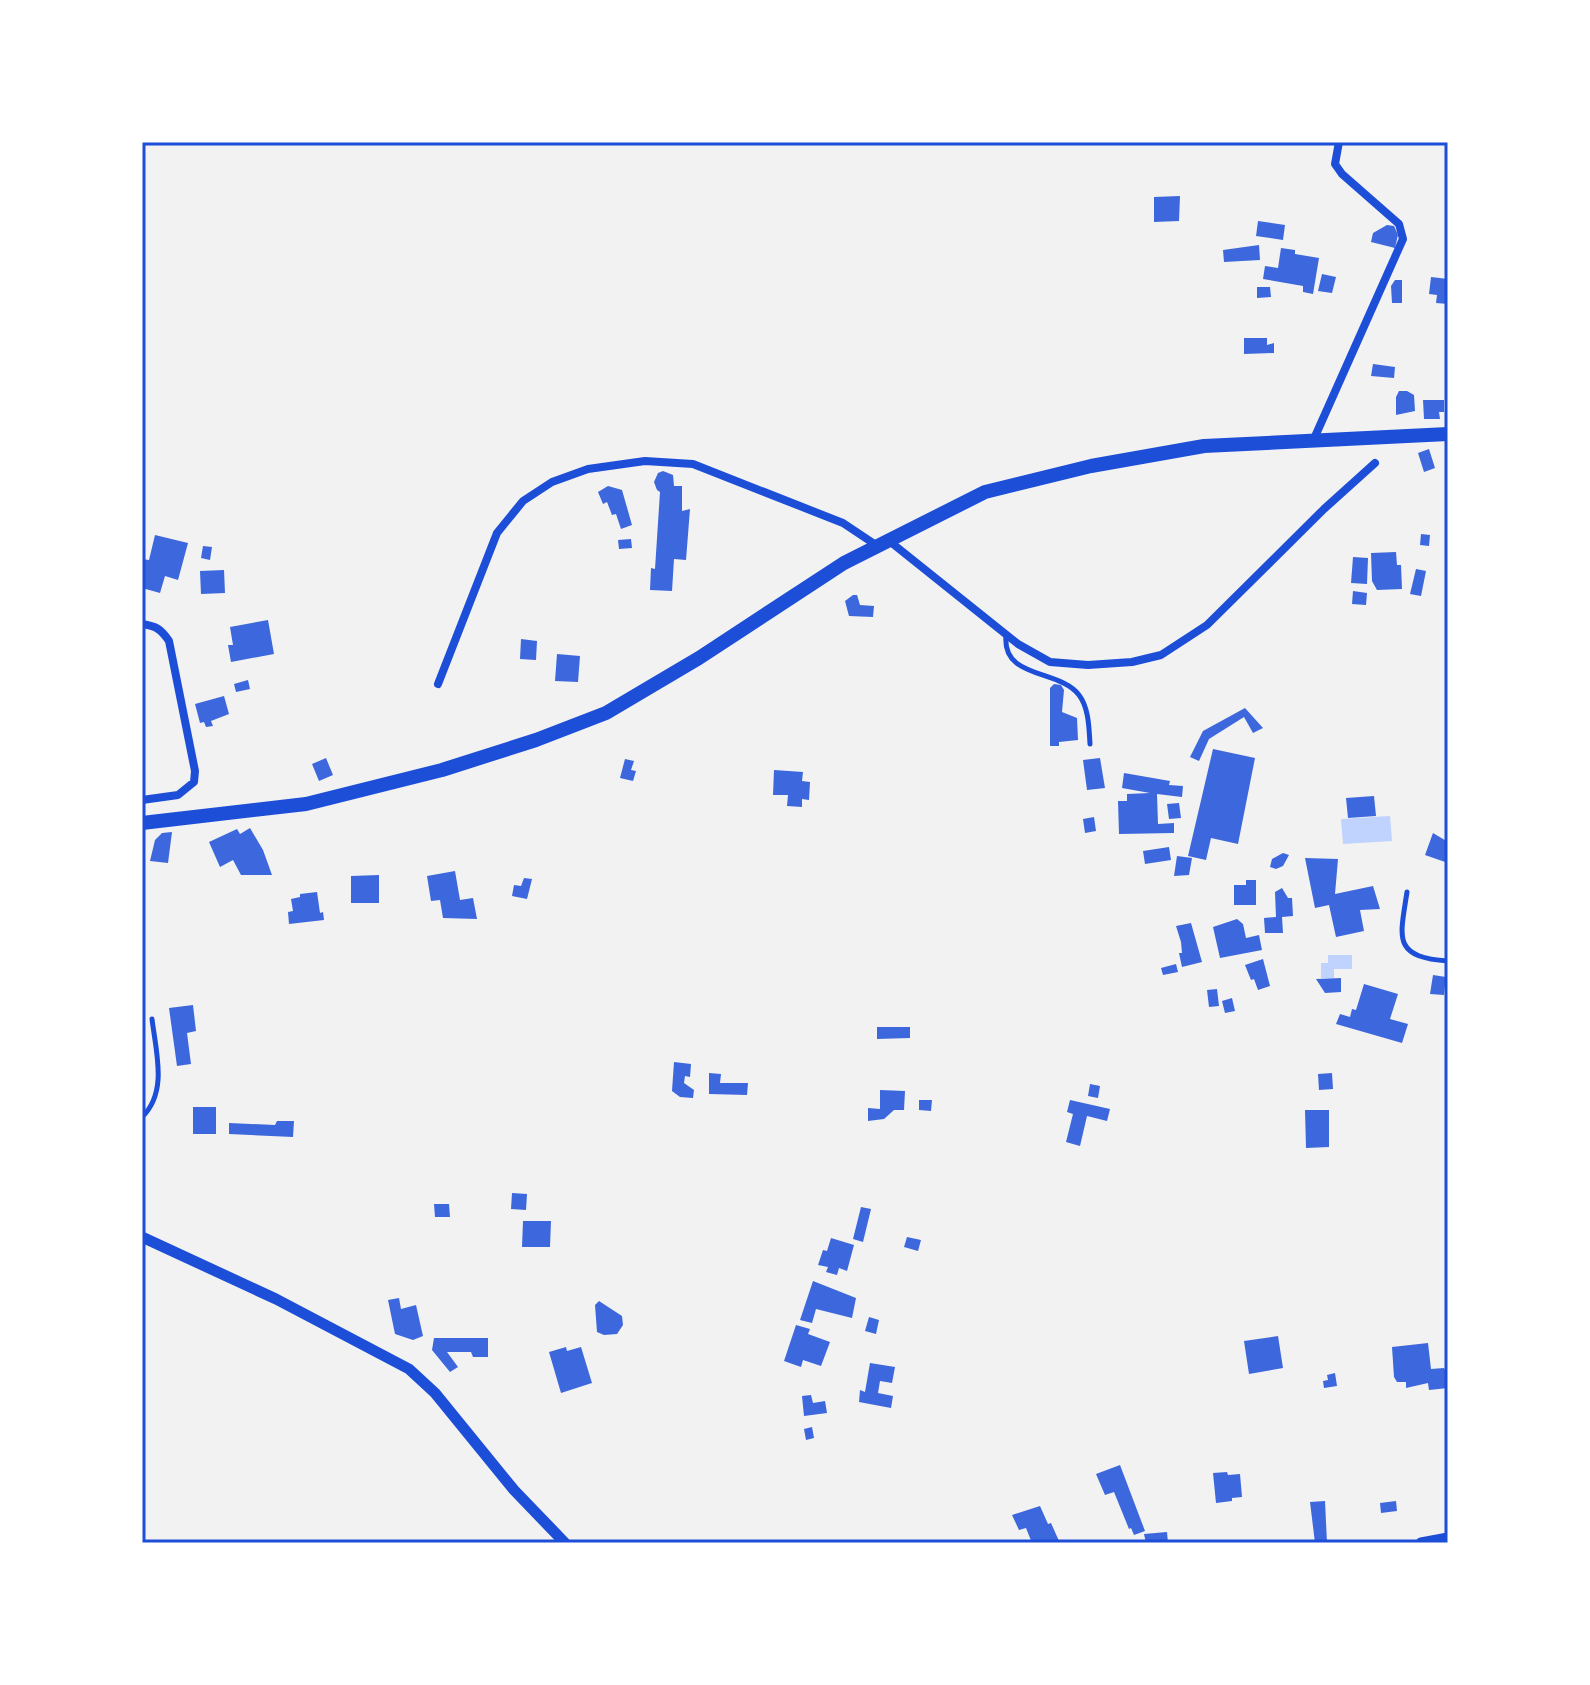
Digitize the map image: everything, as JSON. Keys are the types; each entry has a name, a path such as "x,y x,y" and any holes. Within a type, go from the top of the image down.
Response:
{"main road":[{"path":"142,823 306,804 442,770 536,740 606,713 699,658 844,563 985,492 1091,466 1204,446 1448,434"}],"street":[{"path":"1313,441 1403,239 1399,224 1342,174 1335,164 1339,142"},
{"path":"438,684 497,533 523,501 552,482 588,469 645,461 693,464 843,523 881,542 1006,635 1050,662 1088,665 1132,662 1161,655 1207,625 1375,463"},
{"path":"142,624 162,630 169,641 195,771 194,782 178,795 142,800"},
{"path":"142,1237 276,1299 409,1369 435,1393 514,1490 565,1543"},
{"path":"1421,1543 1448,1538"}],"lane":[{"path":"1006,635 1005,645 1009,656 1019,666 1064,683 1077,692 1084,702 1090,744"},
{"path":"1407,892 1402,938 1407,948 1425,959 1448,961"},
{"path":"142,1117 157,1094 157,1057 152,1019"}],"water":[{"path":"1390,816 1392,841 1343,844 1341,819"},
{"path":"1328,955 1352,955 1352,969 1334,969 1334,978 1321,978 1321,963 1328,963"}],"building":[{"path":"1180,196 1179,221 1154,222 1154,197"},
{"path":"1258,221 1285,225 1283,240 1256,236"},
{"path":"1387,225 1394,226 1398,235 1395,248 1371,242 1373,233"},
{"path":"1259,245 1260,260 1224,262 1223,250"},
{"path":"1281,248 1319,258 1313,294 1303,292 1303,286 1263,279 1265,266 1278,268"},
{"path":"1322,274 1336,277 1332,293 1318,291"},
{"path":"1431,277 1448,279 1448,304 1436,303 1437,295 1429,294"},
{"path":"1395,280 1402,280 1402,303 1392,303 1391,286"},
{"path":"1257,287 1270,287 1271,297 1257,298"},
{"path":"1244,338 1267,338 1267,345 1274,343 1274,353 1244,354"},
{"path":"1373,364 1395,367 1394,378 1371,376"},
{"path":"1399,391 1414,395 1415,411 1396,415"},
{"path":"1423,400 1444,400 1444,412 1439,412 1440,419 1424,419"},
{"path":"1429,449 1435,468 1424,472 1418,453"},
{"path":"663,471 673,475 674,486 682,486 682,511 690,509 686,560 674,559 672,591 650,590 651,568 655,569 660,492 654,482 658,473"},
{"path":"608,486 622,490 632,525 621,529 616,514 612,515 607,502 603,504 598,492"},
{"path":"1421,534 1430,535 1429,546 1420,545"},
{"path":"155,535 188,543 178,580 165,576 160,593 142,588 142,559 149,560"},
{"path":"631,539 632,548 619,549 618,540"},
{"path":"203,546 212,547 210,560 201,558"},
{"path":"1396,552 1397,565 1401,565 1402,589 1377,590 1372,581 1371,553"},
{"path":"1353,557 1368,558 1367,584 1351,583"},
{"path":"1416,569 1426,571 1421,596 1410,594"},
{"path":"224,570 225,593 201,594 200,571"},
{"path":"1353,591 1367,593 1366,605 1352,604"},
{"path":"857,595 860,605 874,606 873,617 849,616 845,601"},
{"path":"268,620 274,654 231,662 228,645 233,645 230,627"},
{"path":"521,639 537,641 536,660 520,659"},
{"path":"557,654 580,656 578,682 555,681"},
{"path":"248,680 250,689 236,692 234,684"},
{"path":"1054,684 1061,685 1064,690 1062,712 1077,718 1078,740 1059,742 1059,746 1050,746 1050,688"},
{"path":"224,696 229,714 211,721 213,726 206,727 204,722 200,723 195,704"},
{"path":"1245,708 1263,728 1253,733 1244,717 1209,739 1199,761 1190,757 1203,731"},
{"path":"1213,749 1255,758 1238,844 1211,838 1206,860 1188,856"},
{"path":"326,758 333,775 319,781 312,764"},
{"path":"1100,758 1105,788 1087,790 1083,760"},
{"path":"625,759 634,761 631,770 636,771 633,781 620,778"},
{"path":"774,770 803,772 802,781 810,782 809,800 802,799 802,807 787,806 788,795 773,795"},
{"path":"1124,773 1183,786 1182,797 1157,794 1158,824 1174,823 1174,833 1119,834 1118,801 1127,801 1127,794 1150,793 1122,788"},
{"path":"1374,796 1376,816 1348,818 1346,798"},
{"path":"1179,803 1181,818 1169,819 1167,804"},
{"path":"1094,817 1096,831 1085,833 1083,819"},
{"path":"250,828 263,850 272,875 241,875 233,860 220,867 209,842 237,829 240,834"},
{"path":"172,832 168,863 150,861 155,840 162,833"},
{"path":"1433,833 1448,842 1448,863 1425,855"},
{"path":"1169,847 1171,860 1145,864 1143,851"},
{"path":"1283,853 1289,855 1283,866 1276,869 1270,867 1272,859"},
{"path":"1177,856 1192,858 1189,875 1174,876"},
{"path":"1305,858 1338,859 1335,894 1373,886 1380,909 1360,910 1364,931 1336,937 1329,905 1315,908"},
{"path":"455,871 460,900 473,898 477,919 443,918 440,900 431,901 427,876"},
{"path":"379,875 379,903 351,903 351,876"},
{"path":"524,878 532,879 527,899 512,896 514,885 521,886"},
{"path":"1246,880 1256,880 1256,905 1234,905 1234,885 1246,885"},
{"path":"1282,888 1288,898 1292,898 1293,916 1282,917 1283,933 1265,933 1264,918 1276,917 1275,892"},
{"path":"317,892 324,920 289,924 288,912 293,911 291,899 300,897 300,894"},
{"path":"1237,919 1243,924 1246,938 1259,935 1262,950 1220,958 1213,927"},
{"path":"1191,923 1202,962 1182,967 1179,953 1182,953 1181,942 1176,926"},
{"path":"1263,959 1270,986 1258,990 1245,965"},
{"path":"1176,964 1178,972 1163,975 1161,968"},
{"path":"1433,975 1446,977 1444,995 1430,994"},
{"path":"1341,978 1341,992 1325,993 1316,979"},
{"path":"1364,984 1398,994 1390,1019 1408,1024 1402,1043 1336,1024 1340,1014 1350,1017 1352,1009 1356,1010"},
{"path":"1217,989 1219,1006 1209,1007 1207,990"},
{"path":"1232,998 1235,1011 1225,1013 1222,1001"},
{"path":"193,1005 196,1031 187,1033 191,1064 177,1066 169,1008"},
{"path":"877,1027 910,1027 910,1038 877,1039"},
{"path":"674,1062 691,1064 690,1077 685,1076 684,1083 694,1090 693,1098 680,1097 672,1091"},
{"path":"709,1073 721,1074 720,1083 748,1083 747,1095 709,1094"},
{"path":"1332,1073 1333,1089 1319,1090 1318,1074"},
{"path":"1090,1084 1100,1086 1098,1098 1088,1096"},
{"path":"880,1090 905,1091 904,1110 894,1110 884,1119 868,1121 868,1108 880,1109"},
{"path":"919,1100 932,1100 931,1111 919,1110"},
{"path":"1070,1100 1110,1109 1107,1121 1087,1116 1080,1146 1066,1142 1073,1114 1067,1112"},
{"path":"193,1107 216,1107 216,1134 193,1134"},
{"path":"1305,1110 1329,1110 1329,1147 1306,1148"},
{"path":"277,1121 294,1121 293,1137 229,1134 229,1123 275,1125"},
{"path":"512,1193 527,1194 526,1210 511,1209"},
{"path":"434,1204 449,1204 450,1217 435,1217"},
{"path":"861,1207 871,1209 863,1242 853,1239"},
{"path":"523,1221 551,1221 550,1247 522,1247"},
{"path":"907,1237 921,1240 918,1251 904,1247"},
{"path":"831,1238 854,1245 847,1271 839,1268 837,1275 826,1272 828,1267 818,1265"},
{"path":"813,1281 856,1298 852,1318 816,1309 812,1323 800,1320"},
{"path":"399,1298 401,1309 416,1305 423,1336 413,1340 395,1334 388,1300"},
{"path":"599,1301 622,1316 623,1325 617,1334 597,1332 595,1305"},
{"path":"869,1317 879,1320 876,1334 865,1331"},
{"path":"796,1325 810,1329 808,1334 830,1342 821,1366 803,1360 801,1367 784,1361"},
{"path":"1278,1336 1283,1368 1249,1374 1244,1341"},
{"path":"434,1338 488,1338 488,1357 473,1357 471,1352 447,1352 458,1367 450,1372 432,1350"},
{"path":"1428,1343 1431,1369 1444,1368 1448,1388 1429,1390 1428,1383 1406,1388 1406,1382 1397,1382 1394,1377 1392,1347"},
{"path":"566,1347 567,1351 581,1347 592,1383 561,1393 549,1352"},
{"path":"870,1363 895,1367 892,1383 880,1381 878,1393 893,1396 891,1408 859,1402 860,1390 865,1392"},
{"path":"1335,1373 1337,1386 1324,1388 1323,1381 1328,1380 1327,1375"},
{"path":"811,1395 813,1403 825,1401 827,1413 804,1416 802,1396"},
{"path":"812,1427 814,1438 806,1440 804,1429"},
{"path":"1120,1465 1145,1531 1134,1535 1114,1492 1105,1495 1096,1474"},
{"path":"1227,1472 1228,1475 1240,1474 1242,1497 1216,1503 1213,1473"},
{"path":"1325,1501 1327,1543 1315,1543 1310,1502"},
{"path":"1396,1501 1397,1511 1381,1513 1380,1503"},
{"path":"1040,1506 1059,1541 1032,1543 1026,1528 1019,1530 1012,1515"},
{"path":"1167,1532 1168,1543 1146,1543 1144,1534"}]}
